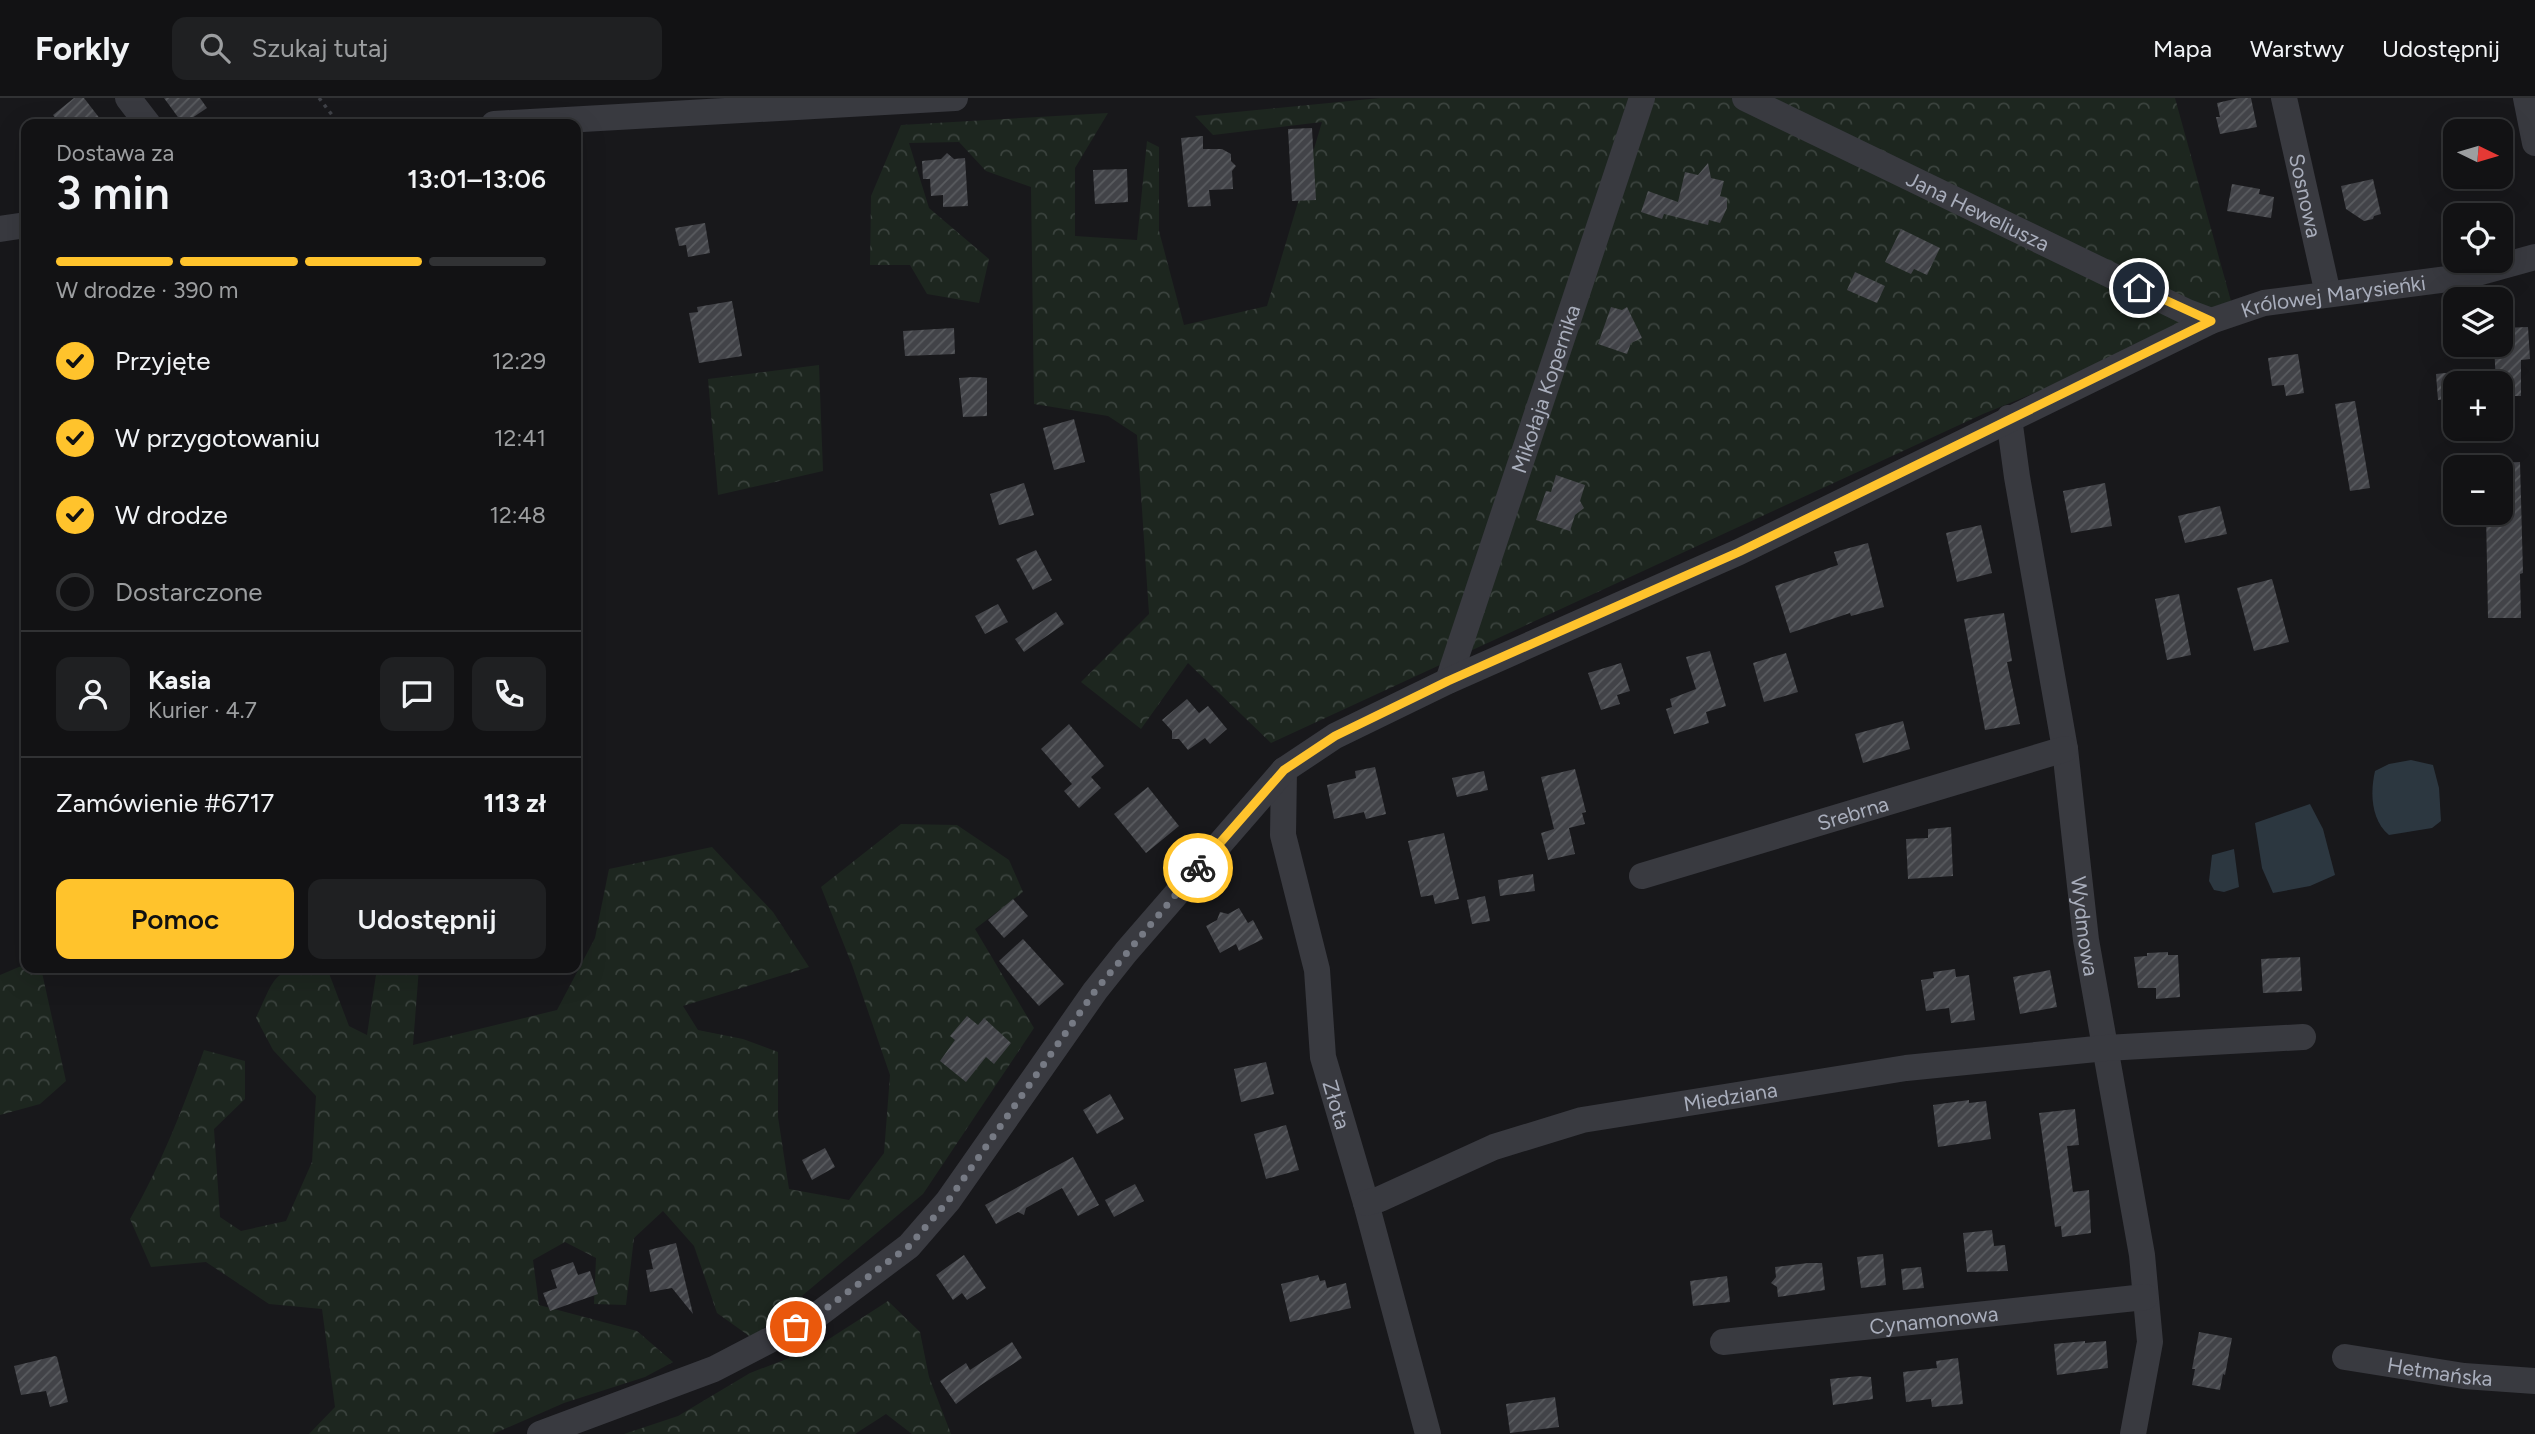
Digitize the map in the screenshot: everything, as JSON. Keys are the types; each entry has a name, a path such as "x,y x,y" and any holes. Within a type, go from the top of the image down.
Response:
{"street":[{"path":"128,98 144,119"},
{"path":"563,119 955,98"},
{"name":"Mikołaja Kopernika","path":"1448,681 1642,98"},
{"name":"Jana Heweliusza","path":"1745,98 2187,312 2211,321"},
{"name":"Sosnowa","path":"2284,98 2329,294"},
{"path":"2526,98 2535,142"},
{"path":"0,229 21,226"},
{"name":"Królowej Marysieńki","path":"540,1434 714,1369 816,1316 909,1246 948,1201 1095,991 1284,770 1335,736 1448,681 1739,552 2211,321 2264,303 2463,277 2535,257"},
{"name":"Wydmowa","path":"2010,418 2017,477 2065,749 2087,940 2142,1255 2150,1342 2133,1434"},
{"name":"Srebrna","path":"1642,876 2065,749"},
{"name":"Złota","path":"1284,770 1283,835 1317,970 1323,1057 1366,1203 1428,1434"},
{"name":"Miedziana","path":"1366,1203 1494,1147 1582,1120 1906,1068 2106,1048 2302,1037"},
{"name":"Cynamonowa","path":"1723,1342 2145,1297"},
{"name":"Hetmańska","path":"2345,1357 2464,1376 2535,1381"}],"path":[{"path":"319,98 335,119"}],"green space":[{"path":"1380,98 2175,98 2234,312 1983,414 1271,743 1188,663 1141,729 1081,682 1149,614 1137,435 1108,416 1034,404 1031,187 986,171 959,142 909,143 929,208 989,259 979,303 927,294 910,265 870,265 871,196 901,125 1108,113 1075,168 1075,236 1137,240 1147,141 1159,147 1159,231 1184,325 1267,306 1322,122 1213,135 1195,116"},
{"path":"819,365 823,471 718,495 708,379"},
{"path":"901,824 957,825 1009,860 1023,892 975,929 1034,1028 923,1194 752,1338 717,1313 694,1246 663,1211 634,1238 626,1305 594,1304 596,1258 565,1242 533,1260 539,1305 637,1331 673,1362 645,1377 564,1403 493,1434 309,1434 335,1407 322,1309 269,1304 206,1262 151,1267 130,1219 171,1136 204,1050 245,1061 245,1099 214,1129 220,1217 241,1231 286,1221 312,1162 316,1096 273,1050 256,1018 269,990 280,975 329,973 349,1026 367,1035 376,973 419,973 413,1045 557,1010 577,973 581,973 581,965 595,938 609,869 712,847 773,912 809,967 683,1006 698,1030 743,1039 778,1052 778,1117 789,1189 849,1200 884,1153 890,1075 852,965 821,887"},
{"path":"21,966 21,973 42,973 66,1081 40,1104 0,1115 0,975"},
{"path":"888,1301 920,1332 929,1377 951,1434 912,1434 886,1414 855,1434 624,1434 678,1416 750,1373 815,1348"}],"shaded area":[{"path":"2411,760 2433,765 2439,788 2441,821 2432,828 2389,835 2379,822 2373,806 2375,771 2389,764"},
{"path":"2310,804 2323,829 2335,875 2310,886 2273,893 2262,868 2255,823"},
{"path":"2234,849 2239,887 2224,892 2214,890 2209,881 2212,855"}],"building":[{"path":"74,98 84,98 100,119 56,119 53,115"},
{"path":"164,98 200,98 207,108 190,119 179,119"},
{"path":"2251,98 2257,127 2220,134 2216,117 2220,117 2217,103"},
{"path":"1312,128 1316,200 1292,201 1288,129"},
{"path":"1203,136 1203,149 1222,149 1231,154 1231,161 1236,166 1232,171 1233,189 1209,190 1211,206 1188,207 1181,138"},
{"path":"947,153 954,159 965,158 968,206 943,207 943,195 931,196 930,179 923,179 922,161 941,159"},
{"path":"1708,163 1711,178 1724,181 1720,196 1727,198 1727,208 1720,223 1709,220 1708,225 1664,214 1662,219 1641,212 1648,191 1678,202 1685,172 1698,175"},
{"path":"1127,169 1128,202 1095,204 1093,170"},
{"path":"2373,179 2381,214 2364,221 2346,209 2341,186"},
{"path":"2232,184 2260,189 2259,194 2274,197 2271,218 2227,211"},
{"path":"705,223 710,253 688,257 686,245 679,246 675,228"},
{"path":"1901,229 1940,248 1927,275 1914,269 1911,274 1885,262"},
{"path":"1855,272 1885,286 1877,303 1847,290"},
{"path":"732,301 742,356 699,363 689,313 698,312 697,307"},
{"path":"1611,307 1622,310 1627,307 1642,338 1631,343 1627,354 1598,344"},
{"path":"2528,327 2530,359 2521,360 2521,396 2513,396 2513,371 2495,371 2495,357 2513,357 2513,328"},
{"path":"954,328 955,354 905,356 903,331"},
{"path":"2298,354 2304,393 2286,396 2284,385 2272,386 2268,358"},
{"path":"2443,373 2443,399 2438,400 2436,374"},
{"path":"959,378 987,378 987,416 963,417"},
{"path":"2355,401 2370,488 2350,491 2335,404"},
{"path":"1074,419 1085,462 1054,470 1043,428"},
{"path":"2513,462 2520,462 2523,573 2520,574 2521,618 2488,618 2486,525 2513,525"},
{"path":"1556,475 1585,485 1580,501 1584,508 1575,515 1570,531 1536,520 1546,491 1551,492"},
{"path":"1024,483 1034,515 999,525 990,494"},
{"path":"2105,483 2112,526 2071,533 2063,491"},
{"path":"2220,506 2227,534 2185,543 2178,516"},
{"path":"1981,525 1992,573 1957,582 1946,533"},
{"path":"1868,543 1884,607 1851,616 1850,613 1790,633 1775,586 1838,565 1834,552"},
{"path":"1036,550 1052,580 1033,590 1016,559"},
{"path":"2272,579 2289,642 2254,651 2237,588"},
{"path":"2179,594 2191,655 2167,660 2155,599"},
{"path":"998,604 1008,622 985,634 975,616"},
{"path":"1056,612 1064,624 1024,652 1015,639"},
{"path":"2004,613 2012,661 2007,662 2020,724 1985,730 1964,619"},
{"path":"1710,651 1726,706 1706,712 1709,723 1674,734 1666,709 1672,707 1670,699 1696,689 1686,657"},
{"path":"1786,653 1798,692 1764,702 1753,663"},
{"path":"1621,663 1630,691 1617,695 1620,704 1601,710 1588,673"},
{"path":"1187,699 1199,713 1208,706 1227,729 1210,744 1205,738 1188,750 1179,739 1172,739 1172,731 1162,720"},
{"path":"1903,721 1910,749 1863,763 1855,734"},
{"path":"1069,724 1104,766 1091,777 1101,788 1079,808 1064,791 1072,784 1041,749"},
{"path":"1375,767 1386,814 1366,819 1364,812 1334,819 1327,785 1356,778 1355,771"},
{"path":"1575,769 1586,812 1582,813 1585,824 1569,828 1575,854 1548,860 1541,833 1554,829 1541,777"},
{"path":"1484,771 1488,790 1457,797 1452,778"},
{"path":"1148,787 1179,826 1146,853 1114,814"},
{"path":"1951,827 1953,876 1908,879 1906,839 1928,838 1928,829"},
{"path":"1444,833 1459,899 1435,904 1433,895 1421,897 1408,841"},
{"path":"1533,874 1535,891 1500,896 1498,880"},
{"path":"1485,896 1490,921 1472,924 1467,900"},
{"path":"1013,899 1028,916 1004,938 988,920"},
{"path":"1239,908 1248,923 1253,920 1263,939 1239,951 1236,944 1220,953 1206,926 1217,920 1220,912 1228,914"},
{"path":"1023,939 1064,984 1039,1006 999,961"},
{"path":"2168,952 2168,955 2178,955 2180,997 2156,999 2156,988 2138,988 2134,957"},
{"path":"2300,957 2302,991 2263,993 2261,959"},
{"path":"1955,969 1956,977 1969,975 1975,1020 1951,1023 1949,1008 1926,1011 1921,980 1934,978 1933,972"},
{"path":"2050,970 2057,1007 2020,1014 2013,977"},
{"path":"967,1016 978,1025 984,1018 1011,1043 994,1064 986,1057 966,1082 940,1061 955,1040 950,1036"},
{"path":"1266,1062 1274,1094 1241,1102 1234,1069"},
{"path":"1110,1094 1124,1119 1097,1134 1083,1110"},
{"path":"1969,1100 1969,1103 1986,1101 1991,1139 1938,1147 1933,1105"},
{"path":"2075,1109 2079,1145 2067,1146 2073,1192 2089,1190 2091,1233 2062,1237 2061,1226 2055,1227 2039,1113"},
{"path":"1286,1125 1299,1170 1266,1179 1254,1134"},
{"path":"825,1148 835,1167 812,1180 802,1160"},
{"path":"1073,1157 1099,1205 1078,1216 1062,1188 1026,1208 1024,1215 1018,1212 996,1224 985,1205"},
{"path":"1135,1184 1144,1201 1114,1217 1105,1200"},
{"path":"1992,1230 1994,1246 2005,1245 2008,1271 1967,1272 1963,1233"},
{"path":"676,1243 693,1314 672,1288 650,1292 646,1270 653,1269 649,1250"},
{"path":"1883,1254 1886,1285 1861,1288 1857,1257"},
{"path":"964,1255 986,1288 967,1300 962,1293 953,1300 936,1275"},
{"path":"573,1262 578,1275 590,1271 598,1294 550,1311 543,1293 557,1288 551,1270"},
{"path":"1822,1263 1825,1290 1778,1297 1777,1287 1771,1283 1776,1277 1775,1267"},
{"path":"1921,1267 1924,1288 1903,1290 1901,1269"},
{"path":"1318,1275 1320,1281 1325,1280 1327,1288 1346,1283 1351,1308 1290,1322 1281,1284"},
{"path":"1727,1276 1730,1302 1693,1306 1690,1281"},
{"path":"2199,1332 2232,1338 2220,1390 2192,1385"},
{"path":"2106,1341 2108,1368 2057,1375 2054,1344"},
{"path":"1012,1342 1022,1358 956,1404 940,1381 966,1363 970,1370"},
{"path":"55,1356 68,1402 50,1407 46,1391 21,1395 14,1366"},
{"path":"1958,1358 1963,1404 1932,1407 1931,1399 1906,1402 1903,1372 1937,1368 1936,1361"},
{"path":"1871,1377 1873,1399 1833,1405 1830,1379"},
{"path":"1555,1397 1559,1427 1510,1433 1506,1404"}],"way so far":[{"path":"796,1327 816,1316 909,1246 948,1201 1095,991 1198,868"}],"route":[{"path":"1198,868 1284,770 1335,736 1448,681 1739,552 2211,321 2139,288"}]}
